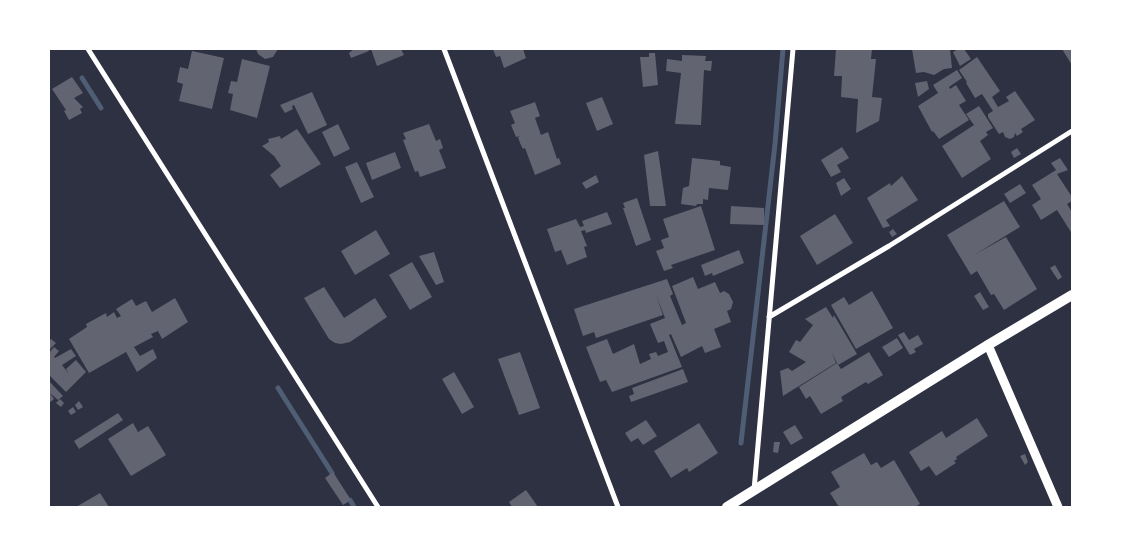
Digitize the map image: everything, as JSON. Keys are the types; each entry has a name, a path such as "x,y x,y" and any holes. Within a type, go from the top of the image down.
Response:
{"main road":[{"path":"727,507 1072,295"}],"street":[{"path":"88,49 378,507"},
{"path":"444,49 618,507"},
{"path":"754,491 793,49"},
{"path":"769,317 1072,131"},
{"path":"988,345 1058,507"}],"building":[{"path":"256,49 278,49 273,57 265,59 258,54"},
{"path":"354,49 368,49 369,51 351,58 349,53"},
{"path":"371,49 401,49 404,55 377,66"},
{"path":"493,49 523,49 526,58 504,68 500,56 496,57"},
{"path":"836,49 872,49 871,59 876,59 872,97 882,98 879,121 856,133 858,99 841,97 842,76 834,76"},
{"path":"912,49 950,49 952,68 944,69 934,75 924,72 916,73"},
{"path":"958,49 964,49 971,59 960,66 953,52"},
{"path":"1062,49 1072,49 1072,66 1070,62"},
{"path":"192,51 224,58 212,109 179,101 183,84 177,82 180,67 188,69"},
{"path":"649,53 655,53 658,85 643,87 640,57 649,57"},
{"path":"682,55 706,56 705,61 712,61 711,71 704,70 701,125 675,124 681,73 666,71 667,59 682,61"},
{"path":"977,57 1000,91 992,97 998,107 1009,101 1006,97 1015,91 1035,120 1021,129 1023,132 1017,136 1015,133 1014,137 1010,139 1005,137 1003,132 999,134 988,117 988,114 993,111 982,94 975,98 959,70"},
{"path":"242,59 270,66 257,118 230,110 233,94 228,93 231,81 237,82"},
{"path":"957,70 962,78 949,87 950,89 956,85 966,101 959,105 969,120 939,139 932,132 918,106 938,93 933,85"},
{"path":"72,77 83,93 74,98 83,107 80,109 82,113 69,120 64,111 66,110 52,89"},
{"path":"927,81 929,89 918,97 915,83"},
{"path":"312,92 327,125 308,134 294,105 292,106 293,109 285,113 280,105"},
{"path":"602,97 613,124 597,131 586,103"},
{"path":"535,102 540,116 535,118 541,135 548,132 557,159 559,158 561,164 535,175 525,148 523,149 520,143 518,137 520,136 516,137 511,125 515,123 510,111"},
{"path":"979,106 993,128 986,132 988,135 980,141 991,159 962,178 942,146 974,125 966,114"},
{"path":"338,124 350,149 334,157 322,132"},
{"path":"429,124 436,141 440,139 443,148 439,150 446,168 420,177 418,171 415,172 403,140 406,139 403,133"},
{"path":"297,129 321,164 280,188 270,175 281,166 274,156 262,146 269,142 268,139 280,136 281,139"},
{"path":"842,147 849,158 837,165 841,172 831,177 821,160"},
{"path":"1017,148 1021,154 1014,158 1011,152"},
{"path":"658,151 666,206 650,206 644,155"},
{"path":"395,152 401,168 372,180 366,163"},
{"path":"692,158 720,161 720,165 731,167 728,190 709,188 708,200 703,199 703,204 697,204 696,206 681,204 683,188 689,186"},
{"path":"1060,158 1068,170 1057,174 1072,197 1072,201 1067,204 1072,212 1071,232 1057,210 1041,220 1032,205 1041,199 1032,185 1056,170 1051,163"},
{"path":"357,162 374,197 361,203 345,167"},
{"path":"596,175 599,182 586,189 582,183"},
{"path":"902,176 918,200 886,220 890,226 883,228 867,198 890,183 891,186"},
{"path":"844,178 851,189 841,196 836,183"},
{"path":"1020,184 1026,193 1010,203 1004,194"},
{"path":"637,198 651,240 636,246 623,203"},
{"path":"1004,201 1020,227 974,255 1006,237 1037,289 1004,310 994,294 991,295 977,271 971,275 947,235"},
{"path":"701,206 715,250 671,265 673,268 664,271 656,251 664,248 661,240 669,237 663,219"},
{"path":"731,206 764,208 764,225 730,224"},
{"path":"607,212 612,224 586,233 585,230 581,231 587,246 584,247 587,257 567,265 561,250 555,252 547,229 576,219 580,227 584,226 582,221"},
{"path":"835,214 853,243 817,265 800,236"},
{"path":"893,229 897,234 892,237 889,232"},
{"path":"376,230 390,254 355,275 341,251"},
{"path":"739,250 744,263 713,276 712,273 705,276 701,265"},
{"path":"434,252 444,282 436,285 419,256"},
{"path":"412,262 432,297 410,310 389,275"},
{"path":"1055,265 1062,277 1058,280 1050,268"},
{"path":"693,277 698,289 715,282 720,293 724,291 729,294 733,302 731,309 727,311 731,322 714,329 721,347 705,353 702,346 681,357 671,334 669,335 682,367 612,392 606,380 600,382 586,347 607,339 613,354 634,344 640,364 651,359 649,354 656,352 658,356 668,352 664,341 658,343 650,324 665,318 656,295 663,315 596,338 594,332 583,336 574,309 667,279 673,294 670,296 682,325 686,323 672,286"},
{"path":"324,287 344,318 375,298 387,317 350,342 335,343 329,339 304,298"},
{"path":"872,291 893,328 856,349 831,305 844,297 849,305"},
{"path":"980,292 989,307 983,310 974,296"},
{"path":"175,298 188,322 162,339 158,331 151,334 153,337 134,347 140,356 153,349 157,358 137,372 126,352 89,373 69,339 87,327 86,324 106,313 107,317 114,312 117,318 121,316 116,309 132,299 136,306 146,301 152,312"},
{"path":"826,307 833,318 834,315 857,354 838,365 832,353 836,363 783,396 780,371 788,368 792,371 806,362 789,352 796,340 800,342 813,325 805,319"},
{"path":"904,332 909,340 918,335 923,344 914,349 916,352 910,355 898,335"},
{"path":"897,338 903,348 889,357 882,347"},
{"path":"51,339 56,343 50,349 49,341"},
{"path":"54,347 59,351 55,358 71,349 76,356 62,365 69,374 66,369 76,360 86,372 66,392 49,375 49,353"},
{"path":"520,352 540,408 519,415 498,359"},
{"path":"869,352 883,375 868,384 866,382 841,397 843,401 821,414 810,396 806,399 799,387 837,363 841,369"},
{"path":"683,369 688,382 631,402 629,396 634,394 632,388"},
{"path":"454,372 474,407 462,414 442,379"},
{"path":"49,381 63,396 58,400 50,393 54,399 49,403"},
{"path":"60,399 64,403 61,407 56,403"},
{"path":"79,401 83,407 78,410 75,405"},
{"path":"73,407 76,412 71,415 68,411"},
{"path":"118,413 123,420 79,449 74,441"},
{"path":"977,418 988,436 956,457 957,459 954,461 956,463 936,476 929,466 921,471 909,452 942,431 946,438"},
{"path":"646,420 657,436 643,445 638,438 631,442 625,433"},
{"path":"133,423 138,432 148,426 166,455 131,476 108,439"},
{"path":"699,423 718,453 689,472 687,468 671,478 654,451"},
{"path":"795,425 803,438 791,445 783,432"},
{"path":"774,442 780,442 778,453 773,452"},
{"path":"864,453 871,465 877,462 881,468 894,460 920,504 915,507 839,507 830,493 840,487 831,472"},
{"path":"1025,454 1028,462 1025,465 1020,456"},
{"path":"333,472 351,500 343,505 325,478"},
{"path":"526,490 538,507 512,507 509,502"},
{"path":"100,493 109,507 76,507"}],"waterway":[{"path":"741,443 775,144 783,49"},
{"path":"82,78 101,108"},
{"path":"278,388 332,473"},
{"path":"350,500 354,507"}]}
